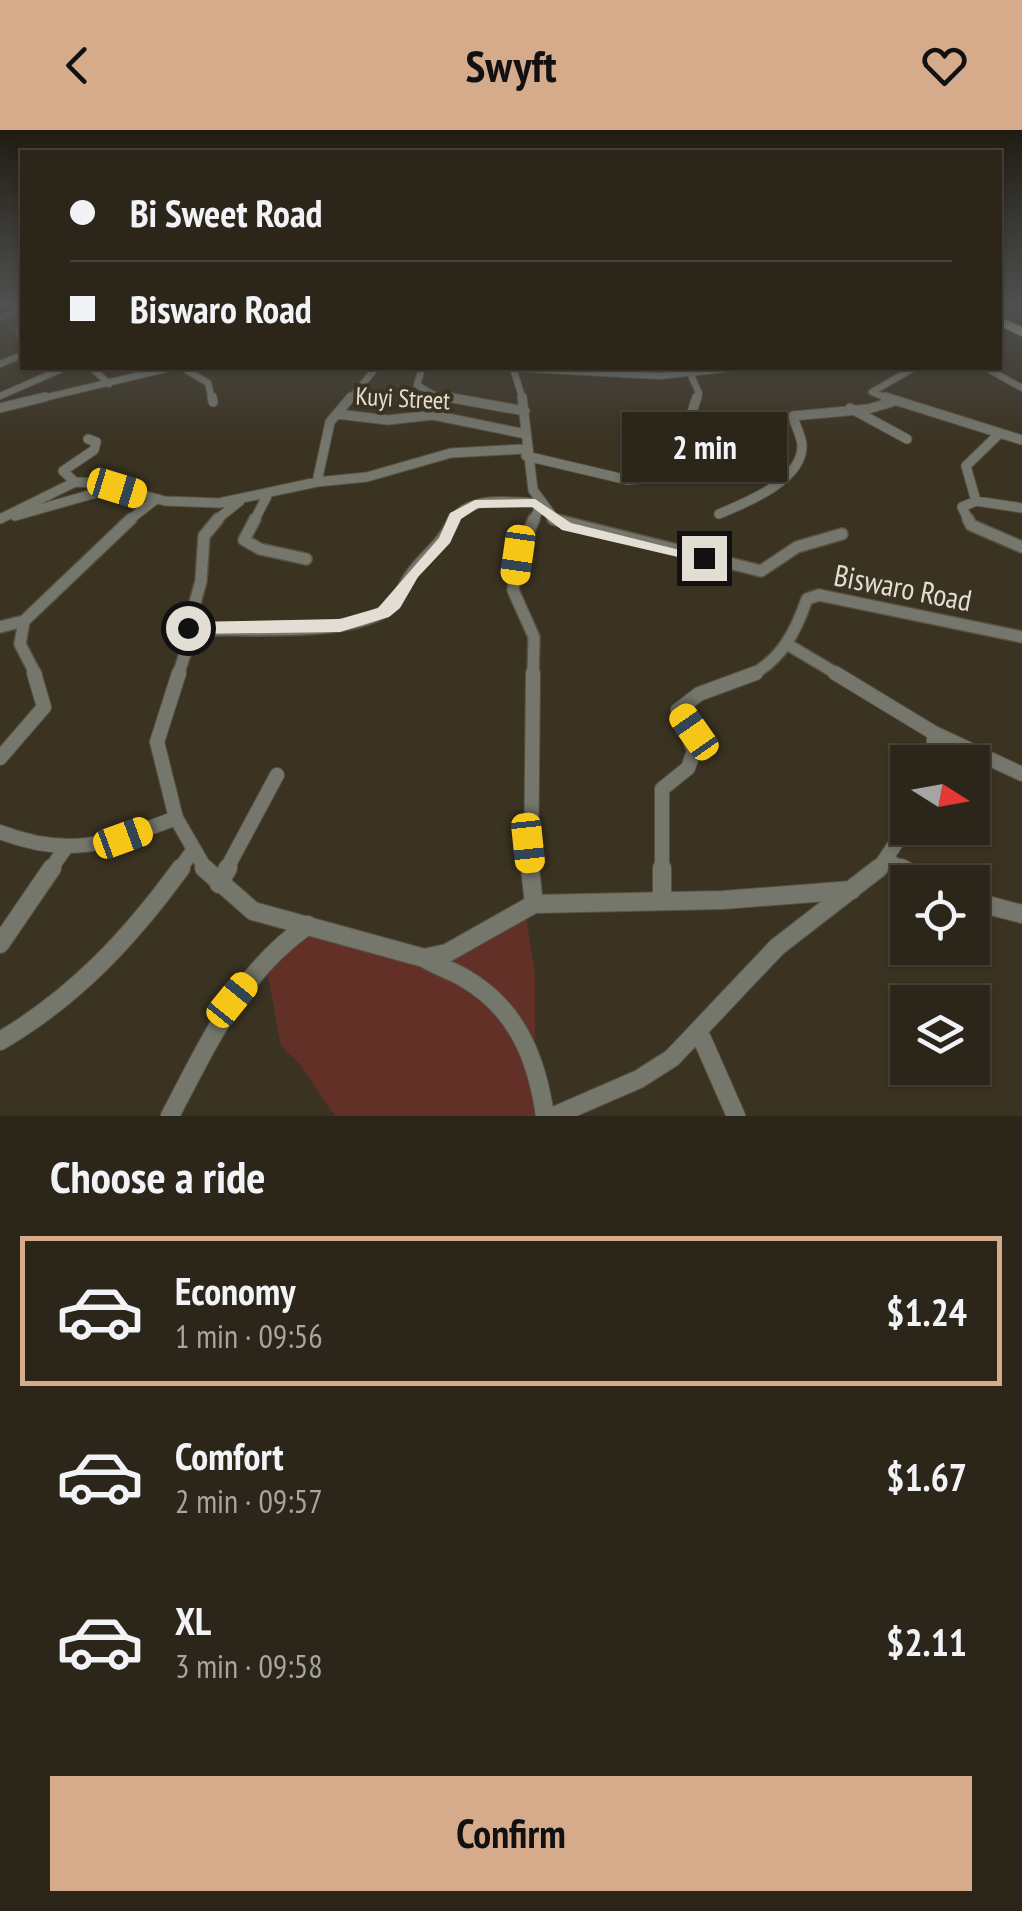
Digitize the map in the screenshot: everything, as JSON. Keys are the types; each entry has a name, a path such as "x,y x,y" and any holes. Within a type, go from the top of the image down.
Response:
{"street":[{"path":"0,396 60,370"},
{"path":"94,370 109,384"},
{"path":"0,408 162,370"},
{"path":"186,370 208,384 212,402"},
{"path":"317,482 326,456 330,422 374,370"},
{"path":"421,370 417,385 434,395 526,411"},
{"path":"513,370 526,411 525,453 537,506 518,555 514,586 519,611 534,636 528,826 534,904"},
{"path":"548,370 637,375 717,370"},
{"path":"909,370 872,390 892,402 1022,440"},
{"path":"990,370 1022,388"},
{"path":"88,439 96,442 94,450 64,471 76,482 117,488 155,500 198,504 267,496 317,482 367,478 451,452 525,453 628,480 672,474 684,459 685,425 698,393 690,373"},
{"path":"13,392 28,402"},
{"path":"719,514 767,489 798,463 802,445 792,416 850,408 876,409 892,402"},
{"path":"850,408 907,439"},
{"name":"Kuyi Street","path":"336,414 388,420 433,415 526,434"},
{"path":"976,501 966,466 1000,433"},
{"path":"4,518 76,482"},
{"path":"4,518 52,509 117,488"},
{"path":"267,496 244,540 260,550 306,559"},
{"path":"0,758 44,707 42,686 18,644 17,633 24,621 100,544 155,500"},
{"path":"240,500 204,531 202,574 188,628 193,630 362,622 394,604 412,573 439,548 465,507 490,502 537,506 578,530 634,539 761,571 798,547 842,534"},
{"path":"1022,508 976,501 962,507 971,525 1022,547"},
{"name":"Biswaro Road","path":"790,646 806,600 820,595 1022,637"},
{"path":"0,628 24,621"},
{"path":"193,630 157,742 176,818 192,852 219,884 254,912 424,958 465,979 510,1018 538,1063 545,1116"},
{"path":"662,901 662,789 681,775 694,754 694,732 678,710 706,690 748,677 790,646 824,663 934,733 1022,774"},
{"path":"934,733 934,745"},
{"path":"219,884 277,774"},
{"path":"0,832 33,847 64,850 96,847 176,818"},
{"path":"554,1116 639,1079 699,1032 777,948 874,876 896,845"},
{"path":"0,944 64,850"},
{"path":"0,1041 59,1007 88,982 143,920 192,852"},
{"path":"886,860 896,865"},
{"path":"424,958 447,954 534,904 852,890"},
{"path":"990,906 1022,914"},
{"path":"170,1116 232,1000 278,946 308,925"},
{"path":"699,1032 736,1116"}],"shaded area":[{"path":"526,916 535,975 535,1116 335,1116 299,1063 281,1046 267,970 305,931 434,965"}],"route":[{"path":"188,628 202,631 263,625 340,625 362,622 383,613 394,604 412,573 445,540 455,516 475,504 535,503 566,527 634,539 704,558"}]}
